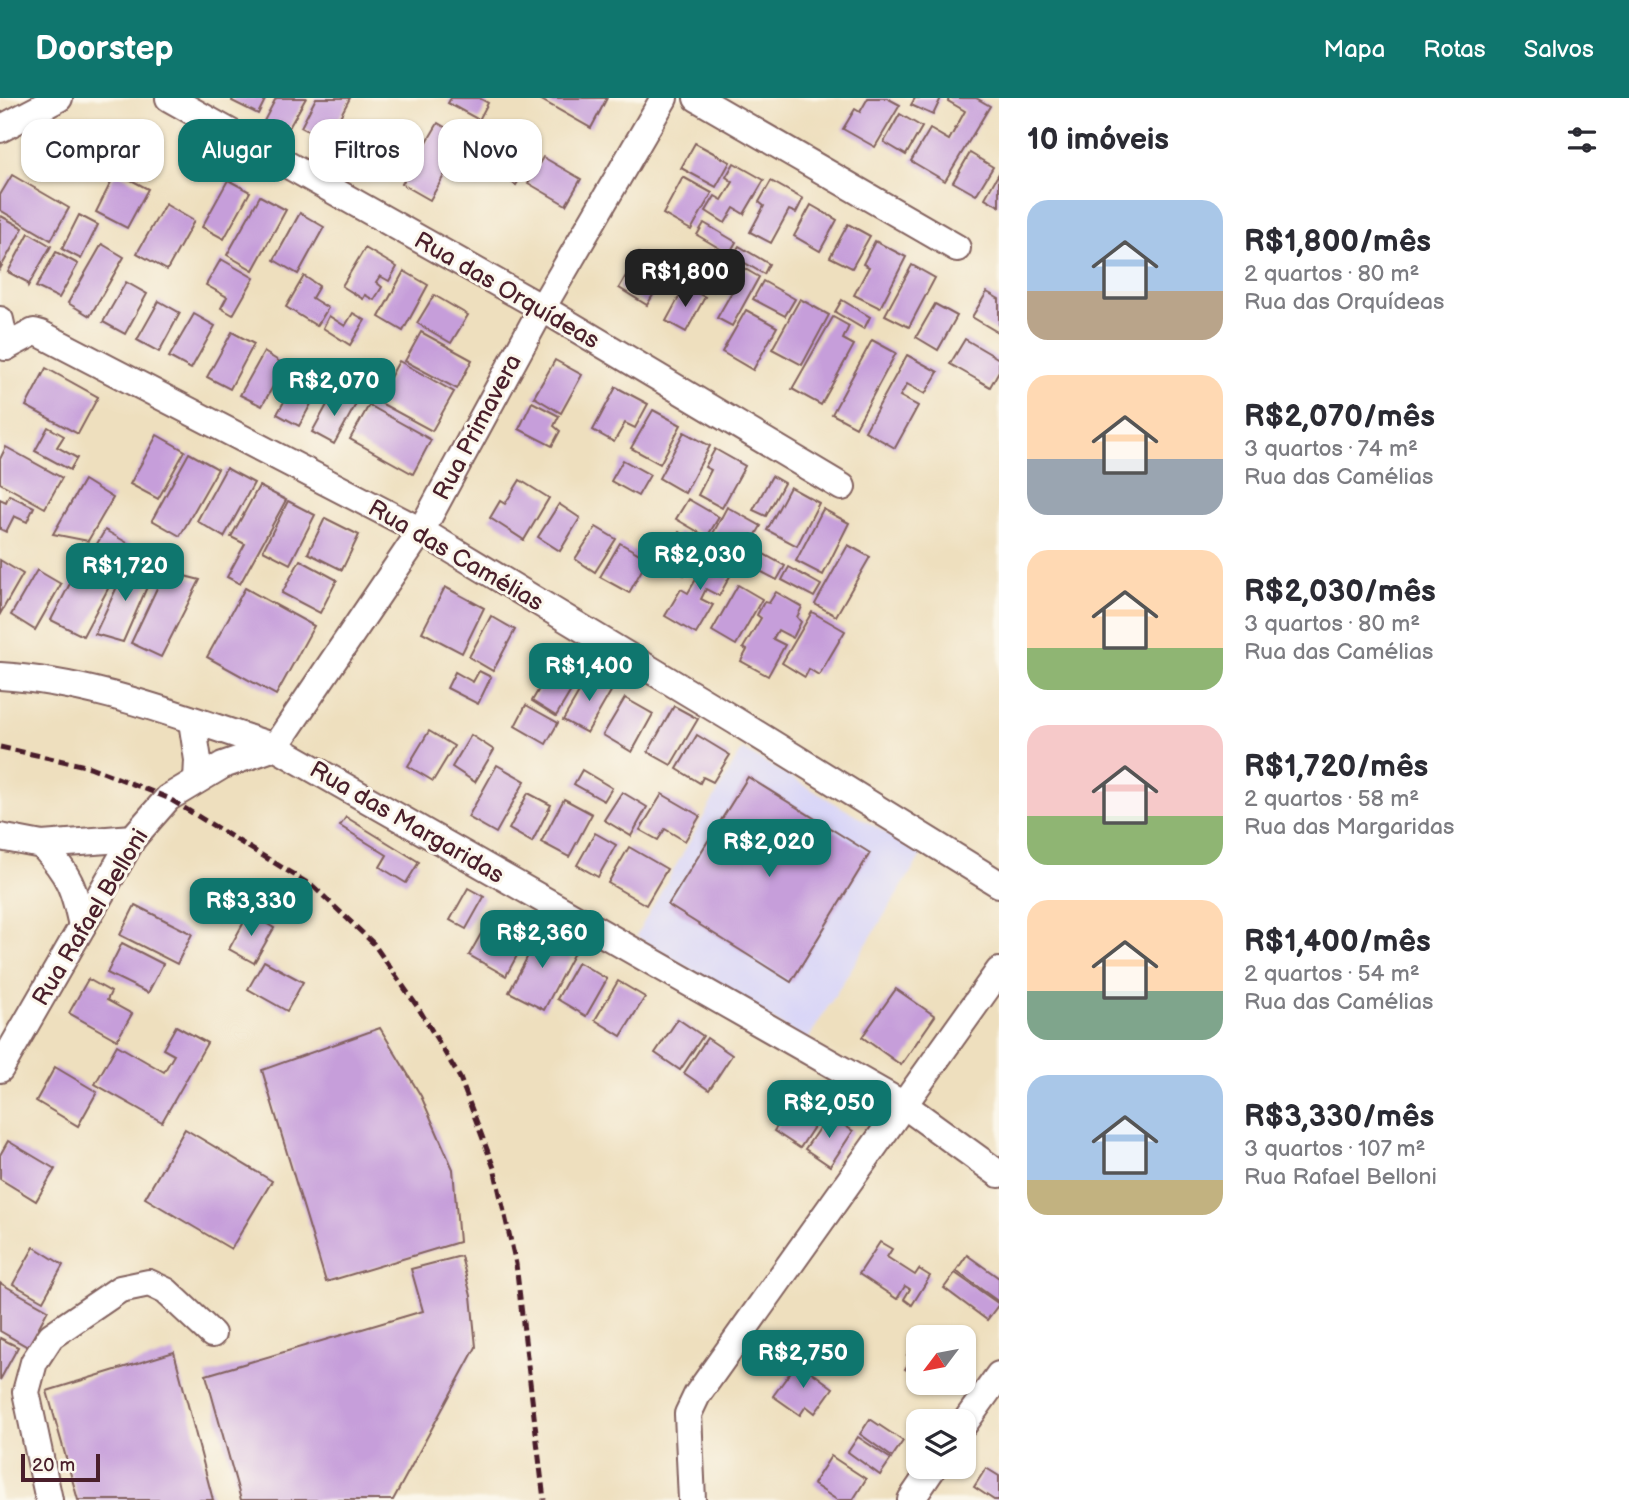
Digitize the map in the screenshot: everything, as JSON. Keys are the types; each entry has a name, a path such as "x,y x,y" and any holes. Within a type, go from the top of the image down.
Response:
{"street":[{"path":"0,130 59,98"},
{"name":"Rua das Orquídeas","path":"169,98 542,308 842,487"},
{"name":"Rua Primavera","path":"275,747 421,531 542,308 664,98"},
{"path":"697,98 957,248"},
{"path":"0,320 3,352"},
{"name":"Rua das Camélias","path":"3,352 34,332 41,334 421,531 999,884"},
{"name":"Rua das Margaridas","path":"0,676 93,689 275,747 904,1105 999,1174"},
{"path":"192,721 198,760 197,780"},
{"name":"Rua Rafael Belloni","path":"0,1069 133,838 168,798 223,765 275,747"},
{"path":"0,837 42,845 133,838"},
{"path":"42,845 71,882 82,926"},
{"path":"692,1500 688,1414 697,1395 999,971"},
{"path":"49,1500 26,1392 34,1362 51,1336 120,1289 149,1283 166,1291 212,1334"},
{"path":"975,1409 999,1376"},
{"path":"911,1500 925,1479"}],"shaded area":[{"path":"742,749 922,854 807,1041 636,936"}],"building":[{"path":"233,98 266,98 258,114 232,101"},
{"path":"276,98 306,98 294,119 265,119"},
{"path":"316,98 350,98 339,119 309,119 309,131 301,127"},
{"path":"451,98 479,98 488,103 477,119 448,103"},
{"path":"538,98 607,98 591,128"},
{"path":"868,98 887,98 900,105 875,147 843,129 855,109 860,112"},
{"path":"915,98 941,98 933,115 911,105"},
{"path":"949,98 976,98 990,106 945,181 911,161 930,129 949,140 965,111 948,101"},
{"path":"900,114 922,127 906,155 884,142"},
{"path":"438,123 438,182 440,182 430,200 402,184 424,182 424,147"},
{"path":"695,143 730,162 716,187 681,168"},
{"path":"970,153 993,167 976,195 953,182"},
{"path":"542,159 581,179 566,205 528,183 542,182"},
{"path":"734,163 764,180 744,214 734,208 725,223 706,211 715,196 722,200 733,182 726,177"},
{"path":"999,173 999,206 985,198"},
{"path":"12,175 69,208 51,240 0,210 0,195"},
{"path":"683,177 712,193 691,230 663,214"},
{"path":"771,181 803,199 796,213 789,210 771,243 750,232 764,206 759,202"},
{"path":"111,182 135,182 148,189 127,228 96,212"},
{"path":"227,182 250,192 224,239 202,227"},
{"path":"260,196 286,210 253,270 227,255"},
{"path":"165,204 194,221 167,270 137,253"},
{"path":"811,205 837,220 820,251 794,236"},
{"path":"300,213 324,227 298,274 274,260"},
{"path":"79,215 98,225 81,259 62,249"},
{"path":"1,216 23,228 0,269 0,218"},
{"path":"704,223 736,242 729,254 697,235"},
{"path":"848,224 870,236 852,268 830,257"},
{"path":"29,233 51,246 28,286 27,282 8,272"},
{"path":"875,241 906,257 880,308 854,295 869,267 863,264"},
{"path":"102,244 124,257 90,316 68,303"},
{"path":"739,246 769,264 764,274 733,256"},
{"path":"365,248 397,267 389,281 380,276 376,282 382,287 374,300 365,295 363,299 342,286"},
{"path":"708,249 736,266 723,289 716,285 713,291 691,278"},
{"path":"56,252 78,264 59,298 36,287"},
{"path":"639,253 668,270 647,305 619,288"},
{"path":"221,259 254,278 233,315 221,308 227,297 206,285"},
{"path":"912,265 935,278 909,327 885,315"},
{"path":"740,266 759,277 732,326 717,318 733,290 728,287"},
{"path":"404,271 428,285 403,331 379,317"},
{"path":"304,276 319,286 312,298 328,308 317,326 286,307"},
{"path":"763,281 795,299 785,316 753,299"},
{"path":"126,282 147,294 125,334 103,322"},
{"path":"685,286 705,297 686,332 666,321"},
{"path":"987,292 999,299 999,333 972,317"},
{"path":"434,295 468,315 451,343 417,323"},
{"path":"800,299 829,315 802,365 772,349"},
{"path":"842,300 870,317 864,329 835,312"},
{"path":"159,301 180,313 159,352 137,340"},
{"path":"935,304 957,316 938,350 916,337"},
{"path":"746,310 777,327 753,370 722,352"},
{"path":"353,313 365,320 350,345 323,328 329,316 345,326"},
{"path":"194,314 215,326 191,369 169,357"},
{"path":"833,317 849,326 843,339 854,345 821,405 792,389"},
{"path":"232,332 254,344 230,389 207,377"},
{"path":"421,332 472,360 457,389 405,361"},
{"path":"965,339 999,359 999,371 990,387 950,364"},
{"path":"872,340 896,353 856,427 832,414"},
{"path":"264,352 285,365 262,406 240,395"},
{"path":"907,355 938,372 925,394 907,384 900,396 918,406 895,448 865,431"},
{"path":"555,360 582,375 561,413 534,397"},
{"path":"399,361 454,392 432,431 377,401"},
{"path":"46,368 98,397 78,434 26,406"},
{"path":"302,370 323,382 299,426 277,414"},
{"path":"616,387 648,404 635,428 625,423 614,442 593,430"},
{"path":"334,392 356,404 334,444 312,432"},
{"path":"532,402 559,416 554,426 560,431 552,446 519,429"},
{"path":"369,405 431,440 413,474 350,439"},
{"path":"653,410 681,425 660,464 631,448"},
{"path":"48,427 64,436 57,447 77,458 70,470 35,451"},
{"path":"684,432 710,446 685,493 659,478"},
{"path":"157,435 185,451 158,499 130,484"},
{"path":"6,447 62,478 45,508 0,483 0,459"},
{"path":"715,449 745,466 722,508 698,495 711,470 705,467"},
{"path":"189,453 218,469 180,536 152,520"},
{"path":"623,460 650,475 638,496 611,481"},
{"path":"226,468 254,483 224,537 197,521"},
{"path":"772,476 784,483 766,516 753,510"},
{"path":"84,480 113,498 88,541 53,534"},
{"path":"520,480 549,498 524,540 490,518 500,501 505,504"},
{"path":"259,486 286,500 240,584 227,577 245,544 231,537"},
{"path":"790,487 819,503 797,546 767,530"},
{"path":"9,495 34,507 27,522 14,516 6,532 0,529 0,499 6,502"},
{"path":"688,499 719,517 707,537 676,519"},
{"path":"288,501 315,515 290,564 263,550"},
{"path":"559,504 580,518 560,551 538,537"},
{"path":"727,507 761,526 743,557 710,539"},
{"path":"823,509 849,523 823,575 796,561"},
{"path":"325,518 359,535 342,570 308,553"},
{"path":"596,527 616,539 595,572 575,559"},
{"path":"105,530 131,545 126,554 94,549"},
{"path":"679,532 702,545 684,575 661,562"},
{"path":"709,542 727,553 718,569 730,576 719,596 706,589 701,599 713,605 696,634 665,616 681,589 688,593 706,562 699,558"},
{"path":"620,543 648,559 629,593 600,577"},
{"path":"848,545 870,557 836,616 815,604"},
{"path":"753,548 785,566 777,580 745,563"},
{"path":"0,560 23,574 0,614"},
{"path":"300,560 337,580 320,613 282,593"},
{"path":"128,563 154,571 123,642 95,634"},
{"path":"789,567 821,585 814,597 782,580"},
{"path":"78,568 110,585 83,636 51,620"},
{"path":"37,570 61,584 35,630 11,615"},
{"path":"165,571 200,580 161,657 131,643"},
{"path":"738,585 762,599 736,645 712,631"},
{"path":"445,587 484,608 462,653 422,632"},
{"path":"245,588 314,626 276,695 207,657"},
{"path":"776,592 802,607 797,617 801,622 793,638 778,630 773,639 785,645 768,676 741,661 747,650 743,648 761,618 757,615 764,602 769,603"},
{"path":"812,612 845,631 819,675 809,669 805,677 782,663"},
{"path":"491,616 515,630 493,671 469,657"},
{"path":"559,655 584,669 556,716 532,701"},
{"path":"479,671 491,677 478,704 447,688 455,672 473,682"},
{"path":"591,672 614,686 587,733 563,720"},
{"path":"625,698 653,714 632,752 603,735"},
{"path":"526,705 558,723 546,744 515,726"},
{"path":"674,706 698,719 671,765 648,752"},
{"path":"429,731 454,746 433,781 408,766"},
{"path":"471,735 494,750 475,782 452,767"},
{"path":"697,735 730,755 713,782 703,777 700,783 677,769"},
{"path":"497,765 525,781 496,833 468,817"},
{"path":"582,770 612,788 604,801 574,784"},
{"path":"748,777 870,853 791,982 668,905"},
{"path":"622,792 647,807 631,836 604,820"},
{"path":"528,793 551,805 532,842 509,829"},
{"path":"662,794 700,816 685,841 665,829 658,840 640,830"},
{"path":"564,799 592,814 569,857 541,842"},
{"path":"346,817 419,862 406,883 380,867 387,855 340,826"},
{"path":"595,833 616,845 598,877 577,865"},
{"path":"629,847 667,869 646,905 608,883"},
{"path":"468,888 484,897 466,929 450,920"},
{"path":"135,905 192,934 177,964 120,935"},
{"path":"249,913 274,928 254,963 229,949"},
{"path":"491,916 527,937 506,976 469,955"},
{"path":"541,931 576,949 544,1010 509,992"},
{"path":"122,943 163,964 148,993 107,973"},
{"path":"264,961 303,982 287,1011 248,989"},
{"path":"578,962 607,979 586,1016 557,999"},
{"path":"88,979 111,992 107,1000 132,1014 117,1040 69,1013"},
{"path":"618,981 645,997 621,1036 595,1020"},
{"path":"896,989 935,1016 901,1065 862,1037"},
{"path":"678,1019 703,1036 680,1070 655,1053"},
{"path":"176,1026 207,1043 162,1122 95,1084 117,1045 164,1072 174,1055 163,1049"},
{"path":"380,1028 421,1096 453,1169 459,1242 326,1282 262,1070"},
{"path":"707,1038 732,1055 709,1090 684,1073"},
{"path":"55,1067 97,1092 78,1126 36,1101"},
{"path":"797,1097 823,1113 800,1148 774,1131"},
{"path":"828,1115 853,1131 830,1166 805,1149"},
{"path":"185,1129 272,1181 231,1249 145,1198"},
{"path":"8,1141 55,1169 36,1201 0,1179 0,1155"},
{"path":"880,1242 892,1249 887,1257 915,1275 919,1269 930,1276 912,1305 904,1299 910,1289 905,1286 897,1299 859,1274"},
{"path":"34,1247 63,1265 43,1301 13,1284"},
{"path":"967,1255 999,1278 999,1302 956,1271"},
{"path":"461,1256 471,1296 476,1347 393,1500 241,1500 206,1375 423,1311 411,1269"},
{"path":"955,1273 999,1304 987,1320 944,1288"},
{"path":"0,1283 48,1310 28,1347 0,1331"},
{"path":"0,1338 18,1347 0,1380"},
{"path":"174,1352 213,1500 78,1500 47,1391"},
{"path":"798,1362 833,1388 815,1413 806,1406 800,1415 773,1396"},
{"path":"870,1419 903,1441 892,1457 860,1434"},
{"path":"858,1437 891,1459 880,1475 848,1452"},
{"path":"831,1456 866,1479 853,1500 837,1500 813,1484"},
{"path":"986,1468 999,1476 999,1500 994,1500 974,1487"}],"railway":[{"path":"0,747 90,767 168,798 314,887 373,943 419,1009 460,1078 494,1168 516,1264 544,1500"}]}
